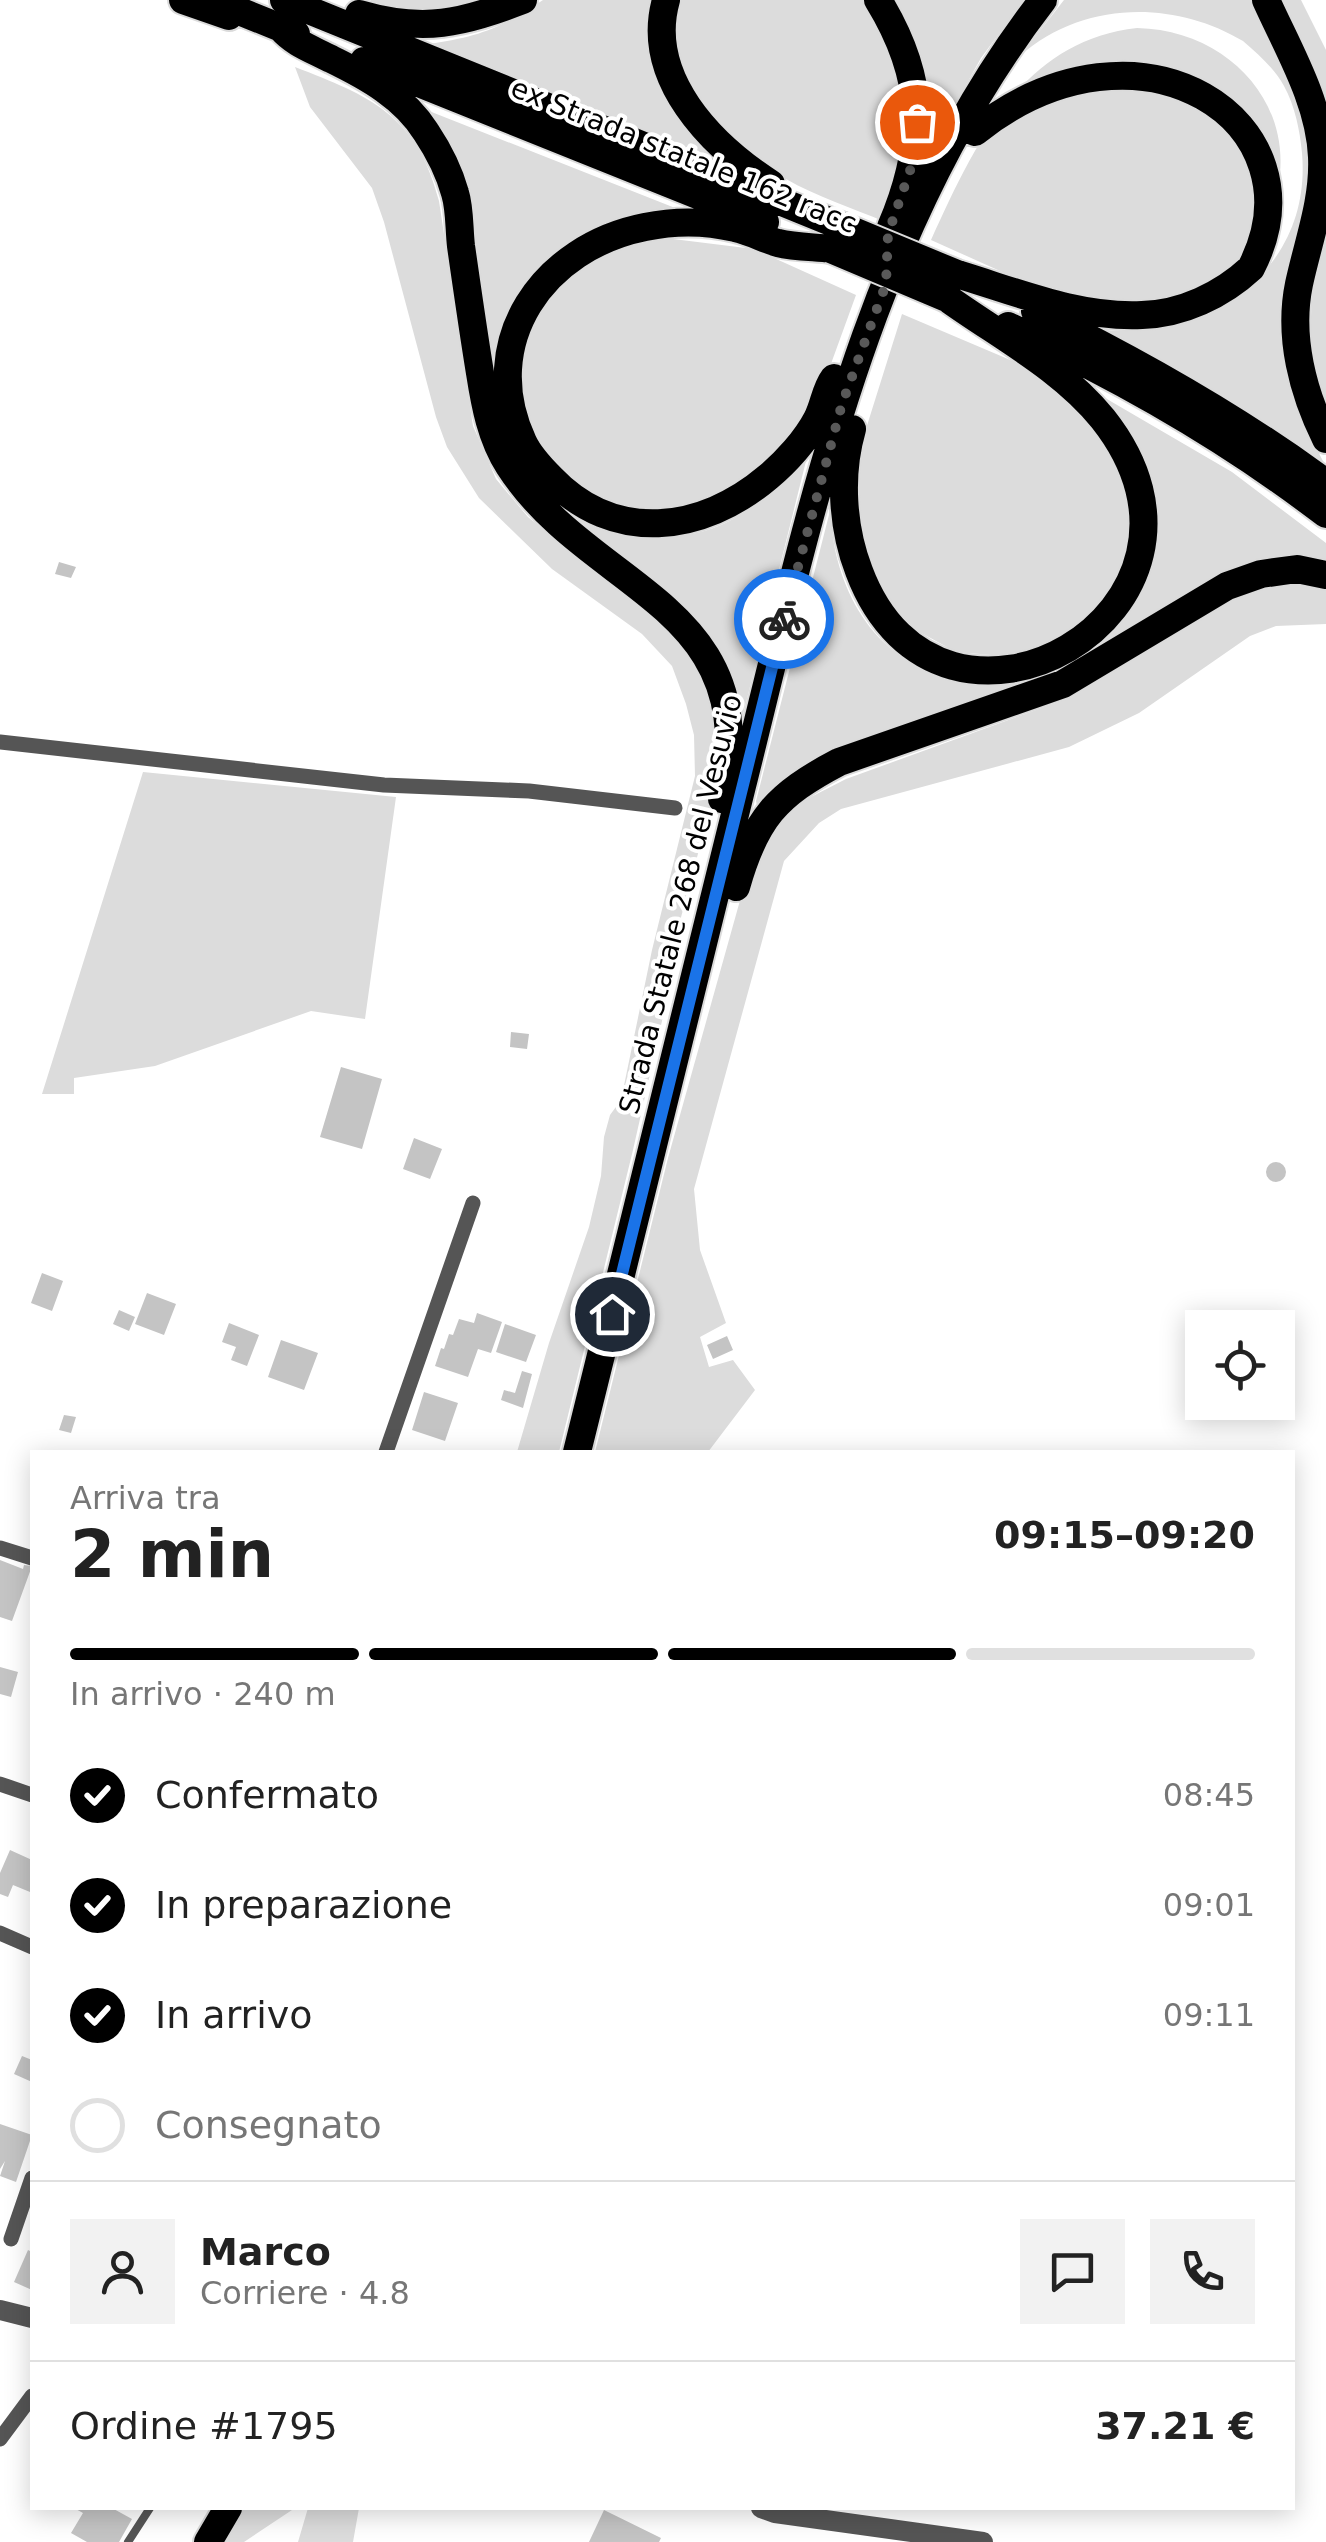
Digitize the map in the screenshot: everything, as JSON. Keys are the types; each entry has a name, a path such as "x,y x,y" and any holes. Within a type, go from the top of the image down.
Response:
{"highway":[{"path":"183,0 247,23 277,16 293,42 394,95 424,128 441,157 456,196 471,320 494,438 529,491 566,528 685,628 714,667 728,706 727,778 699,911 690,995"},
{"name":"ex Strada statale 162 racc","path":"212,0 277,16 386,31 836,237"},
{"path":"320,0 386,31 472,19 522,0"},
{"path":"666,0 661,17 662,53 676,88 700,126 746,168 836,237"},
{"path":"878,0 900,35 912,76 917,122 913,162 888,234 874,362 845,454 849,546 864,586 880,613 926,654 971,670 1008,670 1046,662 1079,644 1106,620 1136,570 1142,541 1138,490 1130,462 1104,420 1066,378 952,286"},
{"name":"Strada Statale 268 del Vesuvio","path":"577,1450 816,494 865,336 908,228 989,74 1042,0"},
{"path":"1266,0 1314,110 1320,134 1322,179 1298,289 1296,334 1301,374 1326,440"},
{"name":"ex Strada statale 162 racc","path":"277,16 836,237 1157,374 1217,409 1326,483"},
{"path":"908,228 950,179 994,102 1030,65"},
{"path":"952,286 1098,313 1144,315 1191,305 1232,286 1274,239 1294,190 1296,156"},
{"path":"836,237 780,243 736,228 680,222 606,237 570,256 540,285 518,320 508,361 511,402 523,442 540,468 568,496 602,515 650,524 693,520 731,502 768,477 798,446 817,419 830,383 865,336"},
{"name":"ex Strada statale 162 racc","path":"952,286 1242,454 1326,514"},
{"path":"675,1058 707,979 745,854 758,826 795,788 839,762 1062,684 1226,586 1261,574 1297,569 1326,575"},
{"path":"208,2542 227,2510"}],"street":[{"path":"0,742 384,785 530,792 675,808"},
{"path":"387,1450 473,1202"},
{"path":"0,1548 30,1557"},
{"path":"0,1784 30,1794"},
{"path":"0,1934 30,1947"},
{"path":"11,2239 30,2184"},
{"path":"0,2310 30,2318"},
{"path":"0,2438 30,2399"},
{"path":"767,2510 891,2535 983,2542"}],"lane":[{"path":"128,2542 149,2510"}],"shaded area":[{"path":"371,0 501,0 456,16 366,9"},
{"path":"543,0 652,0 650,46 663,89 688,128 718,163 429,44 489,30"},
{"path":"677,0 863,0 893,58 904,107 903,148 885,222 786,179 741,148 720,127 701,105 676,55 672,28"},
{"path":"890,0 1024,0 981,58 926,157"},
{"path":"1064,0 1253,0 1293,84 1313,159 1289,379 1305,426 1326,467 1223,397 1104,330 1144,330 1182,322 1217,308 1247,288 1272,262 1290,230 1301,194 1300,136 1284,86 1243,41 1188,18 1159,13 1129,12 1071,24 1020,56"},
{"path":"1280,0 1301,0 1326,50 1326,111"},
{"path":"1137,28 1174,33 1207,46 1235,65 1258,89 1273,119 1280,151 1278,186 1266,222 1241,260 1219,279 1193,292 1145,305 1112,305 1032,284 931,240 984,135 1032,76 1062,53 1097,37"},
{"path":"295,67 368,99 404,128 418,148 439,201 473,426 496,479 528,517 661,625 686,651 700,675 717,723 711,805 676,936 664,1012 633,1150 559,1450 518,1450 589,1227 610,1115 621,1100 652,950 695,776 694,735 672,666 642,634 552,569 479,498 447,447 372,188 310,107"},
{"path":"424,109 698,217 657,215 619,222 583,236 550,260 524,290 507,326 498,367 498,398 515,456 540,490 585,520 640,536 668,537 721,525 755,505 803,459 806,461 741,723 713,652 683,612 580,531 530,486 515,465 494,415 462,200 443,149 421,116"},
{"path":"1326,225 1326,409 1314,361 1311,317"},
{"path":"645,239 754,249 856,295 820,394 773,460 724,495 660,514 595,502 539,449 525,412 521,372 528,334 546,298 589,258"},
{"path":"902,314 1034,370 1095,427 1126,478 1132,537 1112,593 1070,636 1015,657 956,652 905,624 863,557 854,467"},
{"path":"1100,395 1232,472 1326,543 1326,562 1217,577 1073,668 777,788 757,806 831,507 837,559 858,609 892,650 915,664 946,674 1033,675 1084,652 1127,611 1151,569 1155,510 1143,463"},
{"path":"1266,585 1326,588 1326,624 1276,626 1250,636 1139,713 1069,747 841,809 819,823 784,861 694,1189 700,1250 726,1323 700,1337 709,1367 733,1360 755,1390 710,1450 595,1450 668,1158 746,879 772,826 805,800 846,779 1072,697 1228,599"},
{"path":"143,772 396,797 365,1019 311,1011 155,1066 74,1078 74,1094 42,1094"},
{"path":"242,2510 292,2510 244,2542 225,2542"},
{"path":"307,2510 359,2510 353,2542 298,2542"}],"building":[{"path":"59,562 76,567 71,578 55,574"},
{"path":"511,1032 529,1034 527,1049 510,1047"},
{"path":"341,1067 382,1079 362,1149 320,1137"},
{"path":"414,1138 442,1149 430,1179 403,1169"},
{"path":"1276,1162 1286,1172 1276,1182 1266,1172"},
{"path":"42,1273 63,1281 52,1311 31,1303"},
{"path":"147,1293 176,1304 164,1335 135,1324"},
{"path":"119,1310 135,1317 129,1331 113,1324"},
{"path":"477,1313 502,1322 491,1353 478,1349 468,1377 435,1366 459,1319 474,1323"},
{"path":"229,1323 259,1335 247,1366 231,1360 236,1347 222,1342"},
{"path":"505,1324 536,1335 526,1362 496,1352"},
{"path":"727,1336 733,1350 713,1359 707,1345"},
{"path":"281,1340 318,1353 304,1390 268,1377"},
{"path":"522,1371 532,1374 523,1408 501,1400 504,1390 515,1393"},
{"path":"424,1392 458,1403 445,1441 412,1430"},
{"path":"64,1415 76,1417 71,1433 59,1430"},
{"path":"0,1560 23,1569 24,1565 30,1566 12,1621 0,1617"},
{"path":"0,1667 18,1672 11,1697 0,1694"},
{"path":"10,1850 30,1859 30,1892 13,1885 8,1897 0,1894 0,1873"},
{"path":"22,2056 30,2059 30,2081 14,2074"},
{"path":"0,2124 30,2134 16,2182 0,2176 5,2161 0,2169"},
{"path":"28,2250 30,2289 14,2282"},
{"path":"78,2510 116,2510 132,2519 119,2542 87,2542 71,2533 83,2513"},
{"path":"604,2510 661,2538 659,2542 589,2542"}],"way so far":[{"path":"784,619 842,404 886,284 888,234 913,162 917,122"}],"route":[{"path":"612,1314 784,619"}]}
